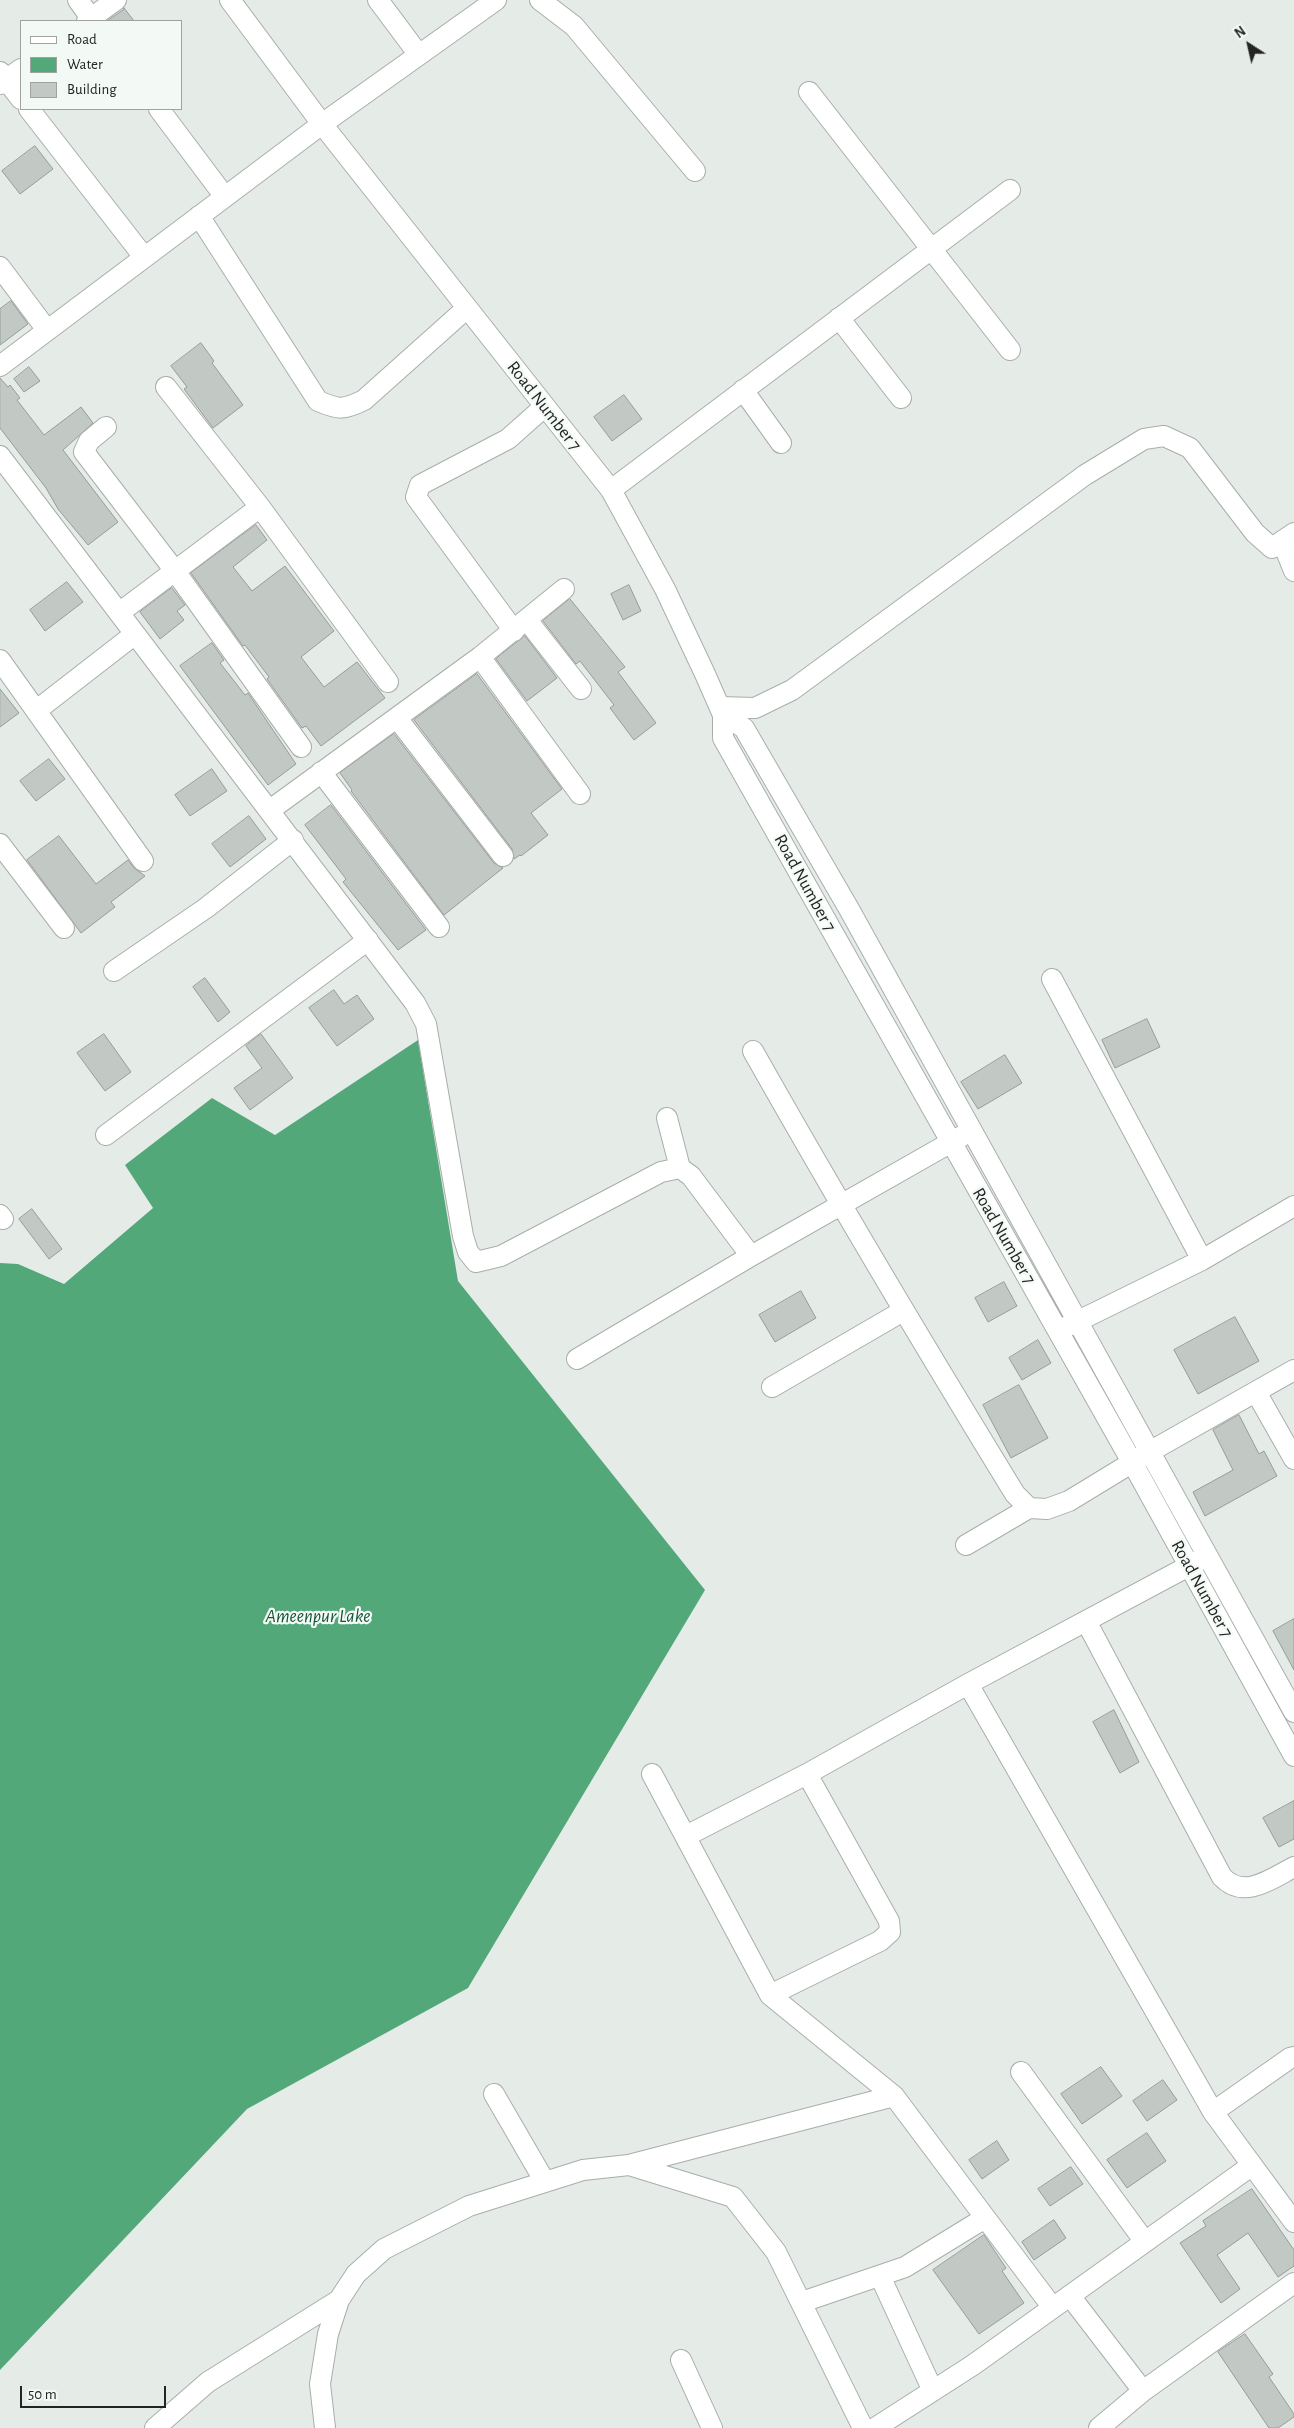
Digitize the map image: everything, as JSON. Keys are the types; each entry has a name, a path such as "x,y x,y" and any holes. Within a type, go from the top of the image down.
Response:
{"street":[{"path":"78,0 90,20 116,0"},
{"name":"Road Number 7","path":"230,0 322,124 610,490 665,589 722,711 723,738 1132,1462 1294,1756"},
{"path":"378,0 419,55"},
{"path":"0,366 322,124 496,0"},
{"path":"540,0 574,26 695,171"},
{"path":"563,0 574,26"},
{"path":"7,76 20,98"},
{"path":"809,92 1010,350"},
{"path":"29,110 144,257"},
{"path":"160,110 225,196"},
{"path":"610,490 1010,190"},
{"path":"199,216 318,401 335,409 349,408 364,400 467,308"},
{"path":"0,266 47,330"},
{"path":"839,318 900,398"},
{"path":"166,387 260,507 388,682"},
{"path":"743,390 781,443"},
{"path":"544,406 508,439 420,485 416,497 520,625 581,689"},
{"path":"106,427 89,441 84,452 175,571 301,747"},
{"path":"722,711 755,708 792,690 1085,475 1144,439 1164,436 1190,448 1255,533 1272,548 1288,537 1294,571"},
{"path":"0,456 293,840 414,1003 426,1024 462,1236 468,1252 476,1262 501,1256 660,1172 680,1168"},
{"path":"119,613 260,507"},
{"path":"270,810 480,657 564,590"},
{"path":"37,710 135,634"},
{"path":"480,657 580,794"},
{"path":"1,662 144,861"},
{"name":"Road Number 7","path":"722,711 744,728 849,909 1294,1712"},
{"path":"397,718 503,856"},
{"path":"322,772 439,927"},
{"path":"114,972 206,908 293,840"},
{"path":"0,844 64,928"},
{"path":"106,1135 368,940"},
{"path":"1052,979 1202,1260"},
{"path":"883,1021 904,1008"},
{"path":"753,1050 840,1205 903,1310 1015,1494 1029,1508"},
{"path":"667,1118 680,1168 691,1176 751,1256"},
{"path":"577,1359 751,1256 971,1131"},
{"path":"1058,1332 1202,1260 1294,1206"},
{"path":"772,1387 903,1310"},
{"path":"966,1545 1029,1508 1047,1509 1069,1501 1132,1462 1294,1370"},
{"path":"1256,1392 1294,1459"},
{"path":"686,1836 806,1774 968,1684 1208,1556"},
{"path":"1086,1621 1222,1877 1237,1888 1248,1888 1294,1867"},
{"path":"968,1684 1213,2112 1294,2222"},
{"path":"652,1774 770,1995 894,2096 1054,2308"},
{"path":"770,1995 880,1941 890,1932 889,1921 806,1774"},
{"path":"1213,2112 1294,2057"},
{"path":"1021,2072 1144,2242"},
{"path":"494,2094 545,2182"},
{"path":"326,2428 320,2384 328,2334 339,2300 356,2274 384,2248 469,2206 583,2170 630,2165 894,2096"},
{"path":"630,2165 733,2196 776,2252 863,2428"},
{"path":"875,2428 973,2366 1251,2166"},
{"path":"802,2302 905,2267 985,2218"},
{"path":"880,2276 933,2391"},
{"path":"1099,2428 1143,2391 1294,2283"},
{"path":"1070,2296 1143,2391"},
{"path":"155,2428 208,2382 339,2300"},
{"path":"681,2360 712,2428"},
{"path":"173,2428 182,2405"}],"water":[{"name":"Ameenpur Lake","path":"418,1040 458,1281 705,1590 468,1988 247,2109 0,2370 0,1263 18,1264 64,1284 153,1208 125,1165 212,1098 275,1135"}],"building":[{"path":"124,8 133,20 108,20"},
{"path":"35,146 53,169 20,194 2,171"},
{"path":"11,301 28,324 0,345 0,309"},
{"path":"201,343 214,361 212,363 243,405 213,428 184,389 187,387 171,366"},
{"path":"29,367 40,381 24,392 14,379"},
{"path":"0,378 8,387 10,385 20,398 17,400 44,435 81,407 93,423 63,450 118,522 88,545 58,509 46,488 0,428"},
{"path":"624,395 642,419 612,441 594,417"},
{"path":"256,525 267,540 233,567 252,591 285,566 334,631 301,657 324,687 357,662 385,698 321,746 306,726 302,728 267,679 269,677 245,645 243,646 191,573"},
{"path":"67,582 83,602 45,631 30,610"},
{"path":"629,585 641,611 623,620 611,594"},
{"path":"172,588 185,605 177,611 184,620 160,639 140,612"},
{"path":"570,599 625,667 618,672 656,723 634,740 610,708 614,705 580,661 576,664 543,621"},
{"path":"525,636 557,678 527,701 496,659"},
{"path":"212,643 224,660 220,663 245,695 248,693 296,764 268,785 180,666"},
{"path":"477,674 562,789 531,813 548,835 521,856 514,859 512,849 414,720"},
{"path":"0,689 19,713 0,727"},
{"path":"394,734 494,863 503,868 444,915 351,791 340,773"},
{"path":"49,759 65,779 36,801 20,781"},
{"path":"212,769 227,791 190,816 175,795"},
{"path":"331,805 426,930 398,950 343,882 346,879 305,825"},
{"path":"249,816 266,839 230,867 212,844"},
{"path":"59,836 96,884 128,860 134,868 145,876 111,902 115,907 81,933 27,860"},
{"path":"205,978 230,1012 218,1022 193,987"},
{"path":"334,990 344,1004 357,995 374,1019 337,1046 309,1008"},
{"path":"1147,1019 1160,1047 1115,1068 1102,1040"},
{"path":"104,1034 131,1072 105,1091 77,1053"},
{"path":"261,1034 293,1078 250,1110 234,1088 262,1068 246,1046"},
{"path":"1005,1055 1022,1083 978,1109 961,1082"},
{"path":"32,1209 62,1249 49,1259 19,1219"},
{"path":"1004,1282 1017,1306 988,1322 975,1298"},
{"path":"801,1291 816,1318 775,1342 759,1315"},
{"path":"1235,1317 1259,1361 1198,1394 1174,1350"},
{"path":"1038,1340 1051,1363 1022,1380 1009,1358"},
{"path":"1019,1385 1048,1438 1011,1458 983,1405"},
{"path":"1239,1415 1259,1454 1264,1451 1277,1476 1205,1516 1193,1492 1233,1470 1213,1430"},
{"path":"1294,1619 1294,1670 1273,1631"},
{"path":"1114,1710 1139,1762 1120,1773 1093,1722"},
{"path":"1294,1801 1294,1839 1279,1847 1263,1818"},
{"path":"1101,2067 1122,2096 1082,2124 1061,2094"},
{"path":"1163,2080 1177,2100 1147,2121 1133,2101"},
{"path":"1147,2133 1166,2161 1127,2188 1107,2160"},
{"path":"997,2141 1009,2160 982,2179 969,2160"},
{"path":"1071,2167 1083,2184 1050,2206 1038,2189"},
{"path":"1252,2189 1294,2250 1294,2266 1278,2277 1248,2233 1217,2255 1240,2289 1221,2303 1180,2243 1206,2226 1203,2221"},
{"path":"1054,2220 1066,2238 1034,2260 1022,2242"},
{"path":"984,2235 1006,2268 1002,2271 1024,2303 979,2334 933,2270"},
{"path":"1245,2334 1273,2374 1269,2377 1294,2414 1294,2417 1278,2428 1269,2428 1218,2352"}]}
